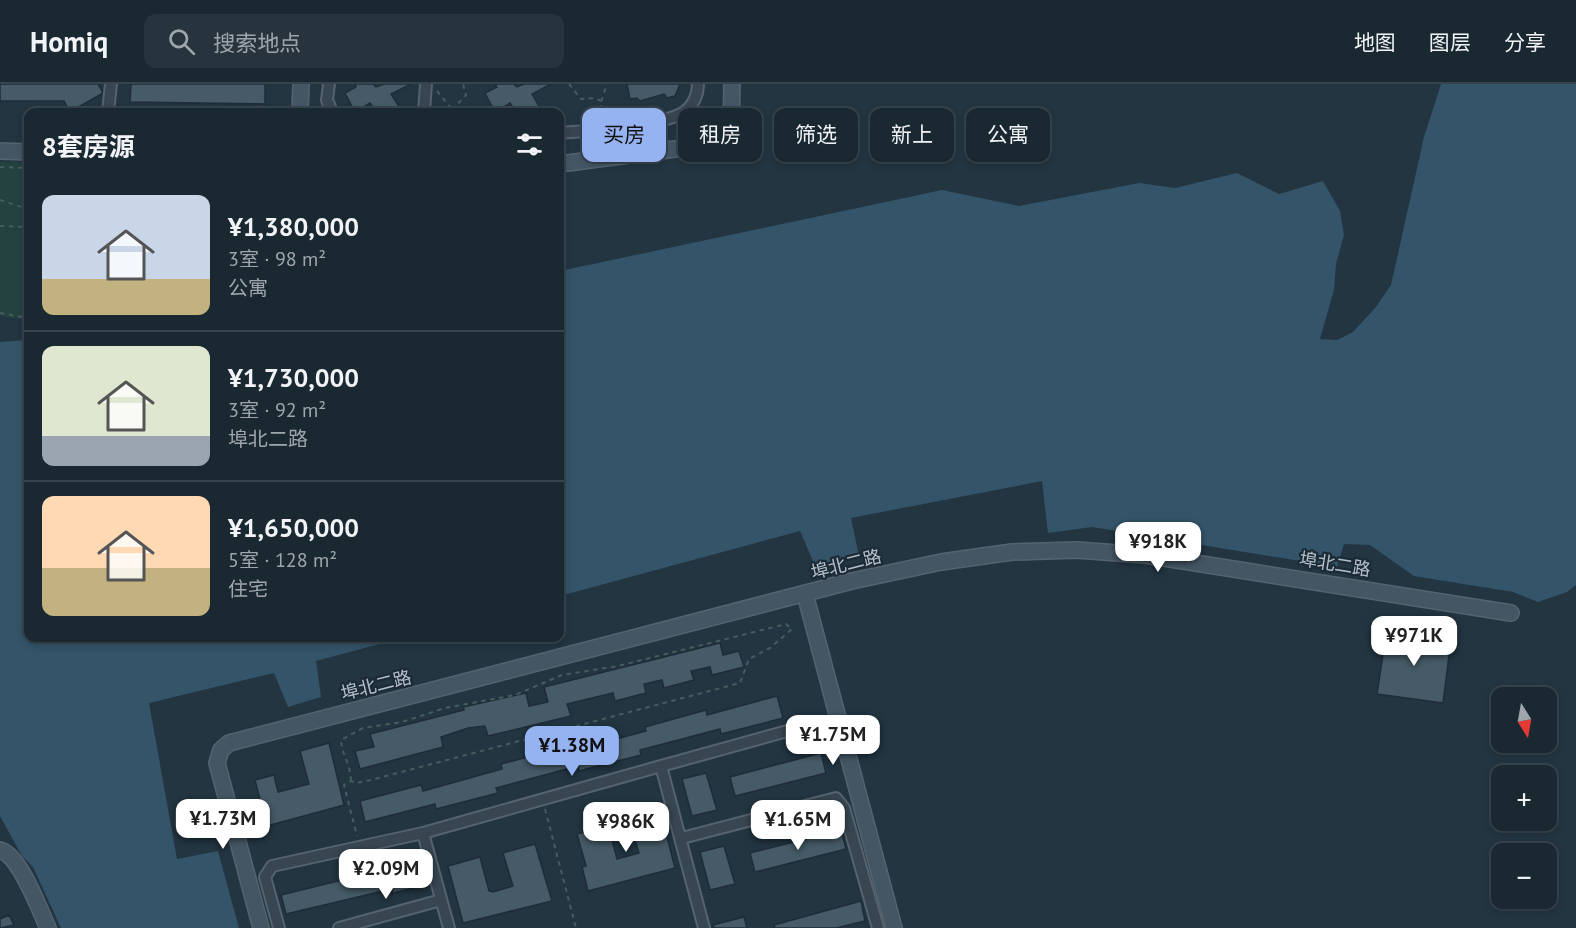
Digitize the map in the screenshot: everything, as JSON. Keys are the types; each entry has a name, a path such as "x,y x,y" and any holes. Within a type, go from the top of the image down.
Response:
{"street":[{"path":"108,108 111,84"},
{"path":"300,108 301,84"},
{"path":"329,84 327,100 330,108"},
{"path":"424,108 426,84"},
{"path":"666,117 682,114 692,105 698,84"},
{"path":"564,164 709,147 728,139 731,134 732,84"},
{"path":"564,133 582,131"},
{"path":"0,151 24,152"},
{"name":"埠北二路","path":"261,928 217,764 221,750 230,743 868,577 941,562 1012,552 1077,550 1145,555 1215,564 1511,614"},
{"path":"806,594 894,928"},
{"path":"279,928 265,877 272,866 423,833 791,730"},
{"path":"661,766 682,838 704,928"},
{"path":"682,838 836,798 844,808 878,928"},
{"path":"423,833 449,928"},
{"path":"0,850 10,855 18,865 48,928"},
{"path":"339,928 441,900"}],"path":[{"path":"455,108 466,95 463,84"},
{"path":"569,84 581,99 595,98 601,101"},
{"path":"603,108 600,105 607,84"},
{"path":"436,90 451,108"},
{"path":"0,167 24,168"},
{"path":"0,200 24,209"},
{"path":"0,226 24,227"},
{"path":"0,313 24,317"},
{"path":"351,781 348,758 342,750 341,740 363,728 402,722 445,708 515,695 562,675 618,666 786,624 792,629 771,648 748,659 740,683 371,780 356,783 351,781 344,785 360,847"},
{"path":"543,800 576,928"}],"green space":[{"path":"0,162 24,162 24,319 0,316"}],"water":[{"path":"1441,84 1576,84 1576,585 1567,592 1538,602 1513,592 1414,576 1370,545 1344,544 1337,567 1092,527 1048,533 1042,481 851,518 859,556 816,568 800,531 564,595 564,270 942,190 1019,206 1139,183 1175,188 1237,173 1279,194 1323,181 1340,211 1344,235 1336,264 1334,290 1320,339 1337,340 1353,332 1376,307 1391,285 1424,137"},
{"path":"24,340 24,642 387,642 316,661 321,697 288,707 274,673 149,703 177,859 218,851 239,928 61,928 33,867 22,856 0,816 0,342"}],"building":[{"path":"0,84 98,84 103,93 77,108 68,108 64,101 0,101"},
{"path":"131,84 265,84 265,104 130,102"},
{"path":"355,84 373,84 376,87 384,84 411,84 391,94 400,108 373,108 370,103 362,108 353,108 345,93 356,87"},
{"path":"495,84 513,84 517,87 524,84 551,84 532,94 540,108 513,108 510,103 502,108 493,108 485,93 497,87"},
{"path":"627,84 680,84 675,96 667,98 664,94 640,101 637,98 630,99"},
{"path":"1387,629 1451,640 1443,703 1377,694"},
{"path":"720,643 723,655 739,651 744,667 712,675 710,667 691,671 694,680 664,688 662,680 644,684 646,693 615,701 613,693 567,704 571,716 488,736 485,726 468,728 441,737 443,747 360,769 355,751 374,747 370,734 464,710 463,707 526,693 529,706 548,702 544,687"},
{"path":"777,696 783,718 721,734 720,729 640,750 641,755 579,771 578,766 496,788 498,793 436,809 435,804 365,822 360,801 421,785 423,791 502,769 501,764 562,748 564,753 646,731 645,727 706,710 707,715"},
{"path":"329,743 344,805 267,826 255,780 274,775 278,792 309,784 300,751"},
{"path":"821,753 826,773 735,796 730,777"},
{"path":"706,773 717,810 692,816 682,779"},
{"path":"660,810 675,868 588,891 582,867 586,866 577,834 608,825 617,859 639,853 629,819"},
{"path":"841,830 846,849 755,872 750,853"},
{"path":"535,844 552,901 463,923 448,866 480,857 489,891 493,892 513,886 503,853"},
{"path":"724,846 735,884 710,890 700,852"},
{"path":"407,849 418,887 393,893 392,889 286,914 281,895 387,869 383,855"},
{"path":"861,901 865,921 836,928 775,928 774,925"},
{"path":"9,915 14,925 0,928 0,919"},
{"path":"744,917 747,928 714,928 713,925"}]}
